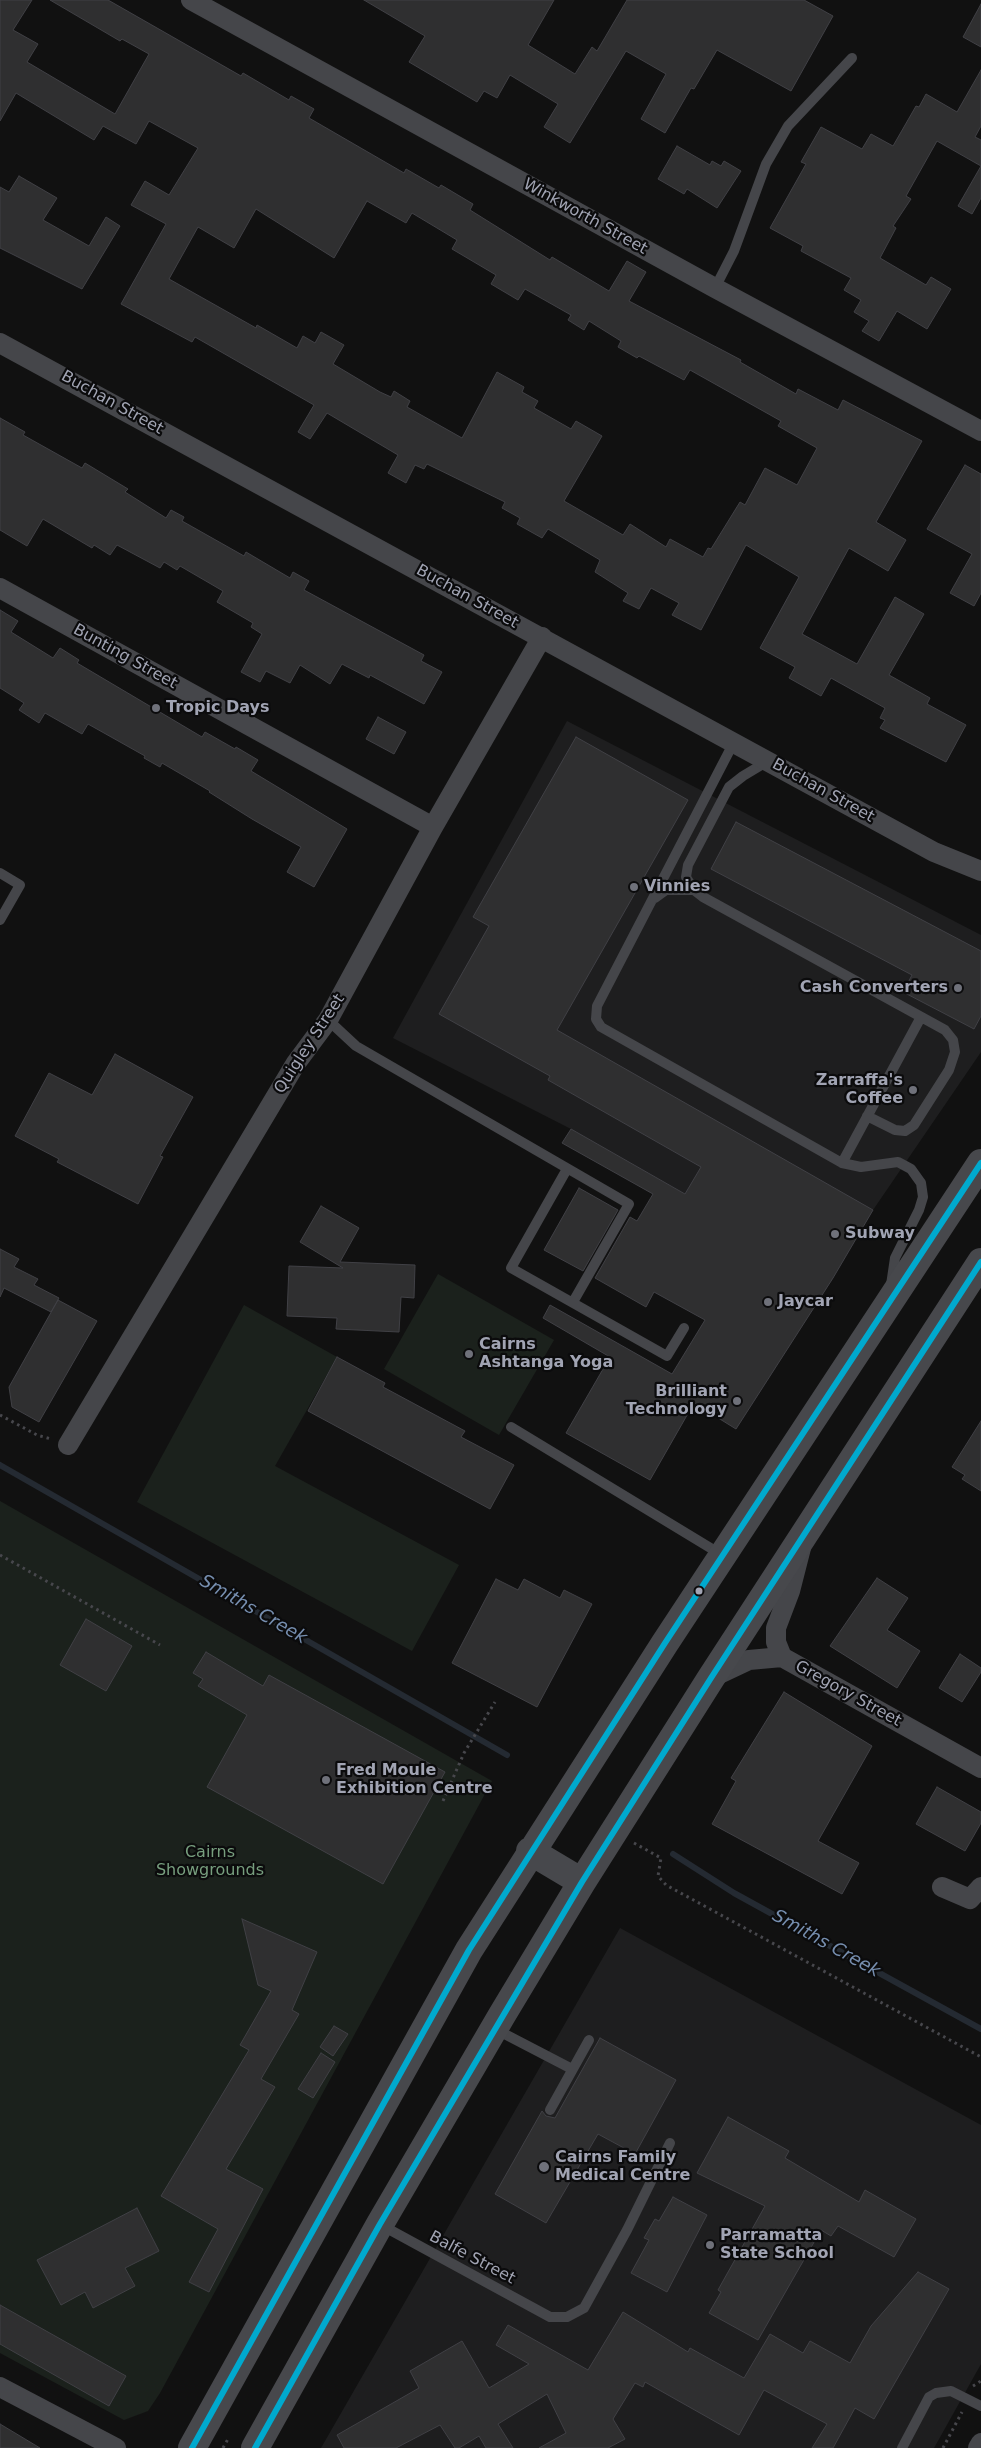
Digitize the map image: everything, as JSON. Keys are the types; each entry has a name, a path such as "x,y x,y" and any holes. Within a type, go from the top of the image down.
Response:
{"main road":[{"path":"192,2448 469,1950 530,1851 722,1555 981,1163"},
{"path":"254,2448 380,2224 494,2028 582,1882 711,1678 981,1262"},
{"path":"530,1851 582,1882"}],"street":[{"name":"Winkworth Street","path":"191,0 981,431"},
{"name":"Buchan Street","path":"0,342 934,852 981,885"},
{"name":"Bunting Street","path":"0,588 433,827"},
{"name":"Quigley Street","path":"68,1445 296,1063 328,1020 433,827 542,637"},
{"name":"Buchan Street","path":"934,852 981,871"},
{"path":"782,1657 776,1642 776,1628 790,1591 804,1536"},
{"name":"Gregory Street","path":"711,1678 749,1660 782,1657 980,1768"},
{"path":"942,1887 970,1899 981,1886"},
{"path":"0,2387 116,2448"},
{"path":"978,2448 981,2443"}],"lane":[{"path":"716,288 734,251 766,164 788,126 852,58"},
{"path":"734,742 597,1006 596,1019 601,1027 842,1163 860,1167 898,1162 912,1169 921,1183 923,1197 919,1210 895,1258 888,1304"},
{"path":"768,761 729,787 688,865 686,878 694,890 945,1030 952,1040 955,1052 948,1070 914,1125 906,1131 895,1130 867,1116"},
{"path":"0,872 20,885 0,920"},
{"path":"652,900 666,890 694,890"},
{"path":"842,1163 921,1017"},
{"path":"328,1020 356,1046 629,1204 573,1302"},
{"path":"566,1169 511,1268 667,1356 684,1328"},
{"path":"511,1427 722,1555"},
{"path":"494,2028 572,2069"},
{"path":"550,2110 589,2040"},
{"name":"Balfe Street","path":"380,2224 550,2317 567,2317 584,2308 627,2230 670,2143"},
{"path":"902,2448 929,2397 936,2393 951,2391 981,2406"}],"path":[{"path":"0,1415 37,1435 68,1445"},
{"path":"0,1555 160,1644"},
{"path":"443,1801 464,1753 495,1702"},
{"path":"614,1831 661,1858 658,1876 666,1885 981,2057"},
{"path":"223,2448 228,2439"}],"shaded area":[{"path":"567,721 981,935 981,1052 873,1210 833,1278 571,1129 393,1038"},
{"name":"Parramatta State School","path":"620,1928 981,2125 981,2364 934,2448 321,2448"}],"green space":[{"name":"Cairns Ashtanga Yoga","path":"438,1274 554,1340 499,1435 384,1369"},
{"path":"244,1305 337,1357 275,1466 459,1565 412,1651 137,1502"},
{"name":"Cairns Showgrounds","path":"0,1501 492,1781 160,2393 148,2411 124,2420 0,2353"}],"building":[{"path":"0,0 32,0 13,30 38,44 27,62 115,114 149,54 122,39 120,41 50,0 108,0 241,76 243,73 289,100 291,96 314,109 309,118 404,173 406,169 439,188 441,185 473,204 470,210 550,260 552,257 609,291 627,261 646,272 629,301 741,360 740,362 796,394 798,389 838,410 843,400 922,441 876,522 906,540 888,571 849,548 802,634 857,664 895,597 924,614 889,675 930,698 927,704 966,725 946,762 880,728 885,720 880,718 885,708 831,678 821,696 789,678 795,667 760,648 799,577 746,545 701,630 672,615 679,603 651,588 639,609 623,601 628,593 595,572 600,560 548,529 542,538 517,524 520,518 502,508 505,502 427,464 424,469 415,465 406,483 388,473 398,455 327,413 310,439 298,432 314,405 195,337 192,342 121,304 166,224 131,205 145,181 169,195 198,148 149,121 136,144 103,126 94,140 16,93 0,121","holes":["367,201 406,223 412,213 457,240 452,249 496,275 491,284 518,300 525,289 571,315 568,320 584,330 589,321 621,341 618,347 637,358 639,356 684,380 690,370 781,421 778,426 817,448 797,485 765,468 745,505 740,502 711,549 708,548 703,557 670,539 666,547 630,524 623,535 564,501 602,436 576,421 571,429 534,408 538,401 522,392 524,387 497,372 462,438 407,407 410,401 394,391 391,397 333,364 344,345 321,332 315,343 303,336 297,348 257,325 256,328 169,279 198,227 234,248 256,209 334,258"]},
{"path":"364,0 554,0 528,45 575,74 592,47 597,51 627,0 804,0 833,16 791,91 717,50 694,89 691,88 665,133 641,119 666,74 626,51 570,143 544,127 558,104 510,75 497,98 484,91 477,102 409,62 425,36"},
{"path":"981,4 981,47 963,37"},
{"path":"981,70 981,126 975,137 981,140 981,166 937,141 906,196 911,199 893,226 896,228 880,258 926,285 931,277 951,289 927,329 897,311 879,341 862,331 869,321 854,312 861,300 844,290 851,278 801,251 803,246 770,228 806,164 801,162 821,127 862,149 871,134 893,146 916,106 919,107 926,94 957,112"},
{"path":"677,146 710,165 712,161 721,166 724,161 741,171 717,208 687,189 684,194 658,179"},
{"path":"981,166 981,198 972,214 958,206"},
{"path":"19,176 57,198 43,220 89,246 106,217 120,226 82,289 0,248 0,187 9,192"},
{"path":"0,418 25,432 23,435 82,468 85,463 128,489 125,492 166,518 171,510 184,517 182,521 244,556 246,552 290,578 293,572 309,581 304,590 424,655 421,661 442,672 424,704 370,675 369,678 342,664 330,684 300,665 290,683 266,671 260,682 241,672 262,634 251,627 253,623 217,602 223,591 180,566 177,570 164,562 160,568 117,545 110,555 94,545 92,548 43,519 27,546 0,530"},
{"path":"965,465 981,474 981,593 974,606 950,593 972,554 927,529"},
{"path":"0,610 18,621 11,632 53,658 60,648 79,660 77,663 202,737 205,732 235,749 236,747 258,760 251,771 347,829 314,887 287,872 301,847 252,819 210,791 162,763 160,767 144,758 145,756 88,724 82,734 45,713 39,723 19,710 24,703 0,688"},
{"path":"378,717 406,732 394,754 366,739"},
{"path":"576,737 688,800 557,1030 873,1210 833,1278 736,1429 694,1403 650,1480 566,1433 610,1357 543,1318 550,1305 672,1374 705,1320 654,1292 646,1307 595,1278 630,1217 637,1221 653,1194 562,1143 571,1129 685,1194 701,1167 548,1080 550,1076 439,1014 489,926 473,917"},
{"path":"736,822 981,951 981,1016 974,1029 903,992 912,975 711,869"},
{"path":"115,1054 193,1097 160,1156 163,1157 138,1204 57,1162 59,1159 15,1136 49,1073 92,1095"},
{"path":"579,1188 618,1210 583,1271 544,1250"},
{"path":"321,1206 359,1228 340,1262 415,1265 414,1298 401,1297 399,1332 336,1329 337,1318 287,1316 289,1266 343,1268 300,1242"},
{"path":"0,1249 19,1259 14,1267 38,1279 34,1285 59,1298 51,1312 4,1288 0,1297"},
{"path":"58,1300 97,1321 39,1422 12,1407 9,1387"},
{"path":"337,1357 385,1383 383,1387 465,1431 461,1437 514,1465 490,1509 308,1411"},
{"path":"981,1421 981,1491 962,1479 965,1475 952,1467"},
{"path":"877,1578 908,1598 887,1630 920,1651 897,1688 830,1646"},
{"path":"496,1579 518,1590 524,1579 560,1598 564,1590 592,1604 537,1707 452,1663"},
{"path":"86,1619 132,1646 106,1691 60,1665"},
{"name":"Fred Moule Exhibition Centre","path":"206,1652 263,1686 269,1675 445,1772 383,1884 207,1787 247,1715 198,1686 203,1679 193,1673"},
{"path":"960,1654 981,1668 981,1672 962,1702 939,1688"},
{"path":"784,1692 872,1746 818,1841 859,1863 842,1894 712,1824 736,1781 731,1778"},
{"path":"937,1787 981,1812 981,1823 965,1851 916,1824"},
{"path":"242,1919 317,1952 292,2010 299,2014 261,2079 275,2087 226,2169 263,2189 209,2292 189,2282 218,2229 161,2196 249,2050 240,2045 271,1991 258,1985"},
{"path":"334,2026 348,2034 333,2056 320,2047"},
{"path":"600,2038 676,2080 635,2154 598,2134 546,2223 495,2194 542,2111 546,2116 555,2118"},
{"path":"321,2053 335,2062 313,2098 298,2089"},
{"path":"728,2117 789,2151 785,2158 859,2202 865,2190 916,2219 894,2257 838,2226 831,2236 821,2230 758,2340 709,2313 721,2292 718,2290 765,2206 697,2173"},
{"path":"673,2197 707,2215 667,2292 631,2273 649,2240 644,2238 655,2219 659,2221"},
{"path":"137,2208 159,2251 125,2268 135,2286 93,2308 85,2292 61,2305 37,2260"},
{"path":"918,2272 949,2289 874,2419 855,2408 833,2448 812,2448 827,2424 764,2390 739,2435 645,2382 643,2387 635,2383 613,2419 625,2439 608,2448 539,2448 566,2433 547,2394 498,2424 513,2448 486,2448 479,2436 459,2448 455,2448 440,2425 396,2448 344,2448 337,2435 419,2388 410,2371 462,2341 489,2388 529,2364 496,2345 508,2325 588,2370 623,2312 688,2352 690,2348 744,2378 770,2334 803,2353 810,2341 850,2363 871,2326"},
{"path":"0,2305 126,2376 109,2406 0,2344"},
{"path":"0,2424 40,2448 0,2448"}],"waterway":[{"name":"Smiths Creek","path":"0,1465 507,1755"},
{"name":"Smiths Creek","path":"673,1854 734,1893 981,2029"}],"transit line":[{"path":"192,2448 469,1950 665,1643 981,1163"},
{"path":"255,2448 380,2224 582,1882 711,1678 981,1262"}],"place":[{"name":"Tropic Days","path":"156,708"},
{"name":"Vinnies","path":"634,887"},
{"name":"Cash Converters","path":"958,988"},
{"name":"Zarraffa's Coffee","path":"913,1090"},
{"name":"Subway","path":"835,1234"},
{"name":"Jaycar","path":"768,1302"},
{"name":"Cairns Ashtanga Yoga","path":"469,1354"},
{"name":"Brilliant Technology","path":"737,1401"},
{"name":"Fred Moule Exhibition Centre","path":"326,1780"},
{"name":"Cairns Family Medical Centre","path":"544,2167"},
{"name":"Parramatta State School","path":"710,2245"}]}
